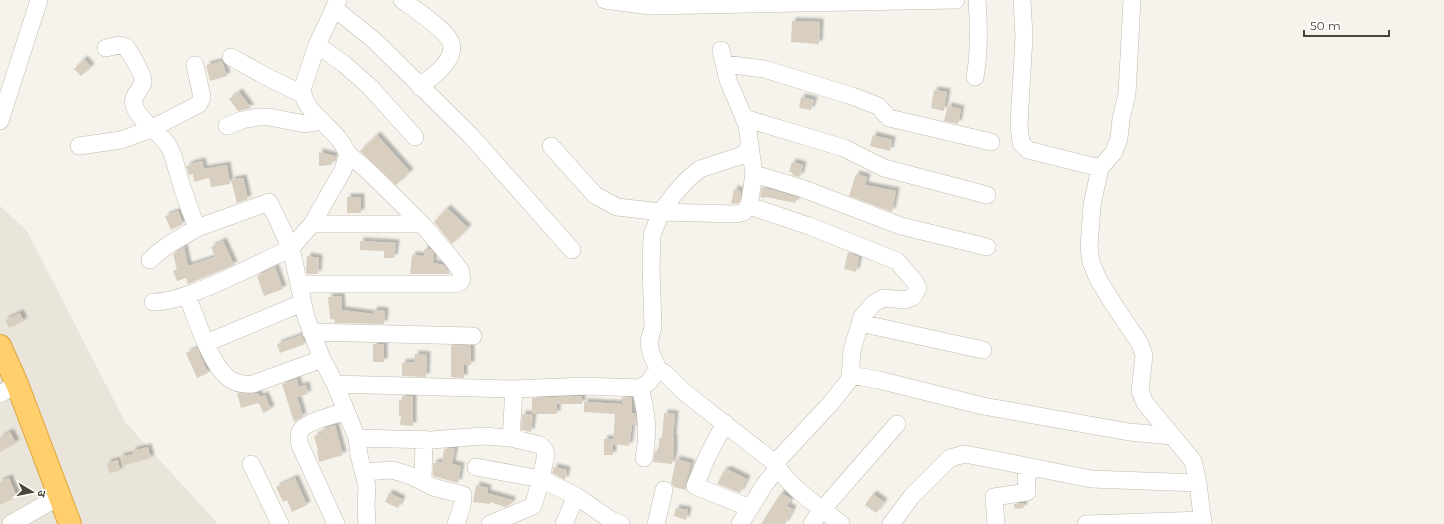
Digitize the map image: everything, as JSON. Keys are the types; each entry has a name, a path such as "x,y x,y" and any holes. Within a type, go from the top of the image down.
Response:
{"highway":[{"path":"0,346 8,389 60,496 70,524"}],"street":[{"path":"0,121 39,0"},
{"path":"402,0 442,30 451,42 452,48 450,57 445,65 420,87"},
{"path":"605,0 649,6 956,0"},
{"path":"975,77 978,60 979,25 977,0"},
{"path":"1022,0 1024,36 1019,124 1021,143 1028,150 1100,168"},
{"path":"1086,524 1203,522 1198,483 1192,460 1145,404 1140,391 1144,355 1139,342 1114,306 1098,279 1091,262 1088,248 1092,205 1100,168 1114,152 1119,138 1121,119 1127,94 1132,0"},
{"path":"302,94 317,45 336,4 471,136 572,250"},
{"path":"317,45 344,64 370,87 414,137"},
{"path":"106,48 119,46 126,47 142,75 142,85 136,95 134,105 142,119 169,146 173,154 186,199 197,228"},
{"path":"551,146 595,195 617,207 661,212 736,214 744,212 749,206 754,174 748,125 728,80 723,57 852,96 878,106 889,118 991,142"},
{"path":"231,58 302,94 314,114 339,138 348,154 366,169 422,224 460,270 462,279 460,282 455,284 299,284"},
{"path":"79,146 121,140 151,129 199,104 202,97 195,65"},
{"path":"227,126 242,120 258,117 269,117 305,124 322,121"},
{"path":"744,118 844,148 884,168 987,195"},
{"path":"750,146 743,155 700,169 675,193 661,212 652,235 651,268 653,327 649,341 651,353 658,369 666,374 684,392 777,465 784,476 818,515 841,524"},
{"path":"153,302 162,302 187,295 227,279 291,248 312,224 343,170 348,154"},
{"path":"754,174 801,188 901,226 987,247"},
{"path":"150,260 159,251 172,242 197,228 269,202 291,248 302,304 322,359 335,384 357,438 359,455 367,486 367,524"},
{"path":"740,524 777,465 850,379 852,350 862,317 873,304 884,298 905,300 913,297 918,288 915,282 897,261 809,226 749,206"},
{"path":"312,224 422,224"},
{"path":"187,295 206,343 221,370 228,378 244,385 253,384 322,359"},
{"path":"206,343 302,304"},
{"path":"860,323 983,350"},
{"path":"312,332 473,336"},
{"path":"335,384 514,389 585,386 640,388 649,382 658,369"},
{"path":"850,375 879,380 983,406 1130,432 1172,436"},
{"path":"640,388 646,407 647,422 647,445 644,458"},
{"path":"510,438 514,389"},
{"path":"339,524 335,524 298,438 300,431 305,425 346,411"},
{"path":"725,423 708,455 695,486 750,508"},
{"path":"818,515 897,424"},
{"path":"357,438 424,439 482,436 510,438 540,445 546,454 541,479 533,506 490,524"},
{"path":"423,482 424,439"},
{"path":"891,524 912,496 950,458 965,454 1091,479 1198,483"},
{"path":"251,464 280,524"},
{"path":"996,524 994,497 1027,492 1026,466"},
{"path":"476,467 541,479 576,496 611,520 621,524"},
{"path":"364,472 392,470 409,475 433,487 463,495 462,506 456,524"},
{"path":"656,524 664,490"},
{"path":"11,524 60,496"},
{"path":"564,524 576,496"}],"shaded area":[{"path":"0,206 27,231 125,422 218,524 0,524"}],"building":[{"path":"792,21 820,22 819,44 791,42"},
{"path":"84,59 91,67 81,76 74,69"},
{"path":"222,61 227,76 210,81 206,65"},
{"path":"934,90 947,92 944,111 931,108"},
{"path":"239,92 251,108 238,111 229,99"},
{"path":"801,97 814,100 811,110 799,108"},
{"path":"948,106 961,109 958,124 944,121"},
{"path":"377,135 410,172 396,185 360,151"},
{"path":"873,135 892,140 890,151 870,146"},
{"path":"319,152 335,156 331,165 319,166"},
{"path":"202,161 204,169 227,165 230,184 211,187 209,178 194,182 193,174 189,175 186,166"},
{"path":"792,162 803,165 800,177 792,175 793,173 789,172"},
{"path":"856,174 867,177 865,185 896,191 892,212 849,196"},
{"path":"243,178 248,199 237,203 231,180"},
{"path":"762,187 797,197 795,203 760,197"},
{"path":"734,189 741,191 740,202 731,204"},
{"path":"347,197 361,197 361,213 347,213"},
{"path":"447,208 468,228 452,244 434,222"},
{"path":"178,211 183,224 171,230 165,216"},
{"path":"223,241 234,265 188,284 186,278 177,281 173,271 177,269 173,254 184,247 188,266 215,257 211,247"},
{"path":"360,241 396,243 394,258 384,258 384,251 360,250"},
{"path":"424,249 431,249 434,253 433,263 444,265 450,274 410,274 412,255 424,256"},
{"path":"848,252 859,257 856,272 844,269"},
{"path":"307,256 319,258 318,274 307,274"},
{"path":"275,267 283,289 264,296 257,276"},
{"path":"341,296 342,310 373,314 374,310 385,311 384,324 334,323 335,320 330,319 328,297"},
{"path":"20,313 24,321 9,328 5,320"},
{"path":"302,335 305,344 280,353 277,344"},
{"path":"373,344 384,344 384,362 373,362"},
{"path":"451,345 471,346 471,365 464,365 464,378 451,377"},
{"path":"197,348 208,373 197,378 186,353"},
{"path":"415,354 427,355 426,377 402,376 402,363 414,362"},
{"path":"297,379 299,387 306,385 308,394 297,397 303,416 294,422 282,384"},
{"path":"237,393 258,393 260,397 265,395 271,409 263,413 259,403 241,408"},
{"path":"402,396 413,396 413,426 400,425 401,416 399,416 399,400 402,400"},
{"path":"582,396 582,404 557,404 557,414 532,414 532,398"},
{"path":"622,397 632,398 632,413 635,413 636,416 637,425 632,425 629,446 613,444 615,414 584,412 584,402 622,404"},
{"path":"664,413 675,414 673,438 674,453 672,464 653,462 655,451 659,451 659,438 662,438"},
{"path":"522,414 533,415 531,432 521,430"},
{"path":"335,425 343,455 319,462 318,450 314,436 322,434 321,430"},
{"path":"10,432 16,443 0,452 0,438"},
{"path":"604,439 613,439 613,455 604,455"},
{"path":"148,447 151,458 122,466 120,457 133,454 132,451"},
{"path":"455,448 452,464 461,466 458,483 433,476 433,463 442,462 444,449"},
{"path":"676,459 691,463 686,483 686,490 674,487 671,483"},
{"path":"118,460 120,471 109,473 107,463"},
{"path":"554,467 567,470 565,480 552,473"},
{"path":"727,469 747,479 740,493 717,484 724,470 726,471"},
{"path":"9,478 17,497 0,505 0,482"},
{"path":"295,478 307,505 292,512 287,500 283,502 276,487"},
{"path":"476,485 488,488 487,493 512,500 511,504 505,507 490,502 490,504 473,502"},
{"path":"389,493 402,499 398,508 385,502"},
{"path":"781,493 791,499 787,506 793,509 785,524 761,524"},
{"path":"873,494 884,502 876,513 865,505"},
{"path":"1023,503 1024,508 1015,509 1014,504"},
{"path":"676,508 688,510 686,520 674,516"}]}
